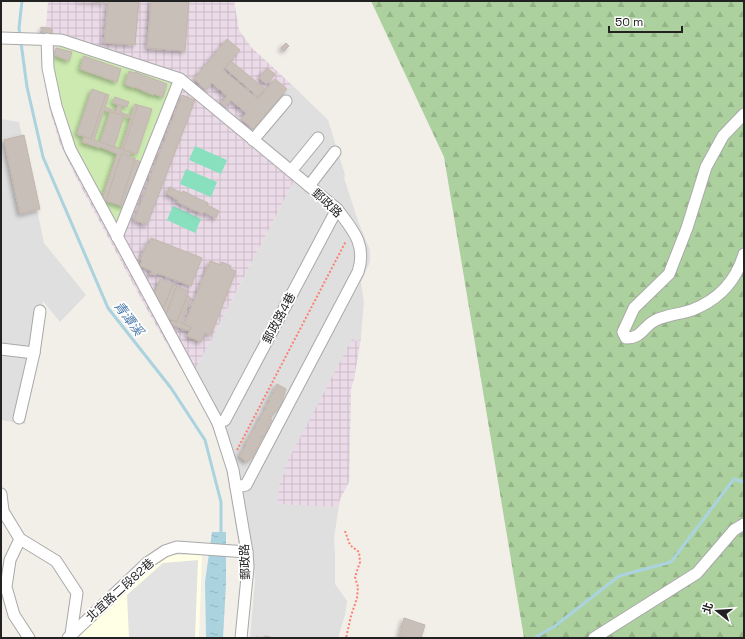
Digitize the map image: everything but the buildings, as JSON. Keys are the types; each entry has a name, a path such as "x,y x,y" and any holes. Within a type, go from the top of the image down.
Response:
{"street":[{"path":"1,38 42,39"},
{"name":"郵政路","path":"236,487 246,485 358,272 362,254 354,232 337,209 180,79 61,40 42,39 47,56 56,106 70,149 218,423 233,470 247,552 248,567 241,638"},
{"path":"117,236 180,79"},
{"path":"253,140 286,101"},
{"path":"744,114 723,136 706,168 687,228 669,274 634,308 623,332 626,338 634,338 656,320 691,310 713,300 731,282 744,254"},
{"path":"291,171 318,138"},
{"path":"309,186 335,152"},
{"name":"郵政路4巷","path":"218,423 225,420 337,209"},
{"path":"18,418 34,353 40,311"},
{"path":"1,349 34,353"},
{"path":"1,494 3,511 20,539 56,561 77,593 70,636"},
{"path":"594,638 697,573 734,530 744,524"},
{"path":"20,539 10,560 6,587 14,614 29,638"},
{"name":"北宜路二段82巷","path":"70,636 147,563 165,551 177,547 247,552"}],"path":[{"path":"229,457 234,456 349,236 354,232"},
{"path":"345,531 350,545 359,552 360,562 355,577 358,587 357,598 346,638"}],"shaded area":[{"path":"48,1 234,1 239,30 252,48 291,84 253,129 248,144 294,181 189,382 146,308 80,185 60,144 49,107 42,65 40,27 46,27"},
{"path":"291,84 328,120 345,175 344,178 358,221 370,250 370,262 361,282 364,302 361,337 351,389 349,482 340,499 334,538 335,584 347,601 345,615 338,638 250,638 255,580 252,544 239,546 225,463 205,409 189,382 294,181 248,144 253,129"},
{"path":"1,119 19,122 44,243 86,295 60,322 43,301 25,424 1,420"},
{"path":"361,337 351,389 349,482 340,499 338,507 277,504 280,481 287,469 284,468 352,339 358,342"},
{"path":"168,555 202,555 199,638 72,638 149,567"},
{"path":"198,560 195,638 129,638 127,595 163,563"}],"green space":[{"path":"371,1 744,1 744,638 524,638 444,157"},
{"path":"61,45 170,81 171,87 142,162 130,157 131,152 137,154 152,109 136,104 131,116 120,112 122,106 127,107 129,102 115,97 113,103 118,105 116,111 105,107 108,95 91,90 77,134 84,137 82,142 100,148 101,147 117,154 103,200 124,207 116,226 80,158 59,105 53,70 54,55 68,61 72,52 56,48"},
{"path":"104,110 131,118 121,149 94,140"},
{"path":"195,146 227,160 221,174 189,160"},
{"path":"186,169 217,182 211,197 180,184"},
{"path":"173,206 201,219 195,233 167,220"}],"water":[{"path":"212,532 226,532 226,583 223,638 206,638 205,582"}],"waterway":[{"name":"青潭溪","path":"22,1 19,28 27,87 43,157 108,308 171,388 205,440 221,502 221,535"},
{"path":"534,638 555,626 619,576 671,562 734,479 744,482"}]}
